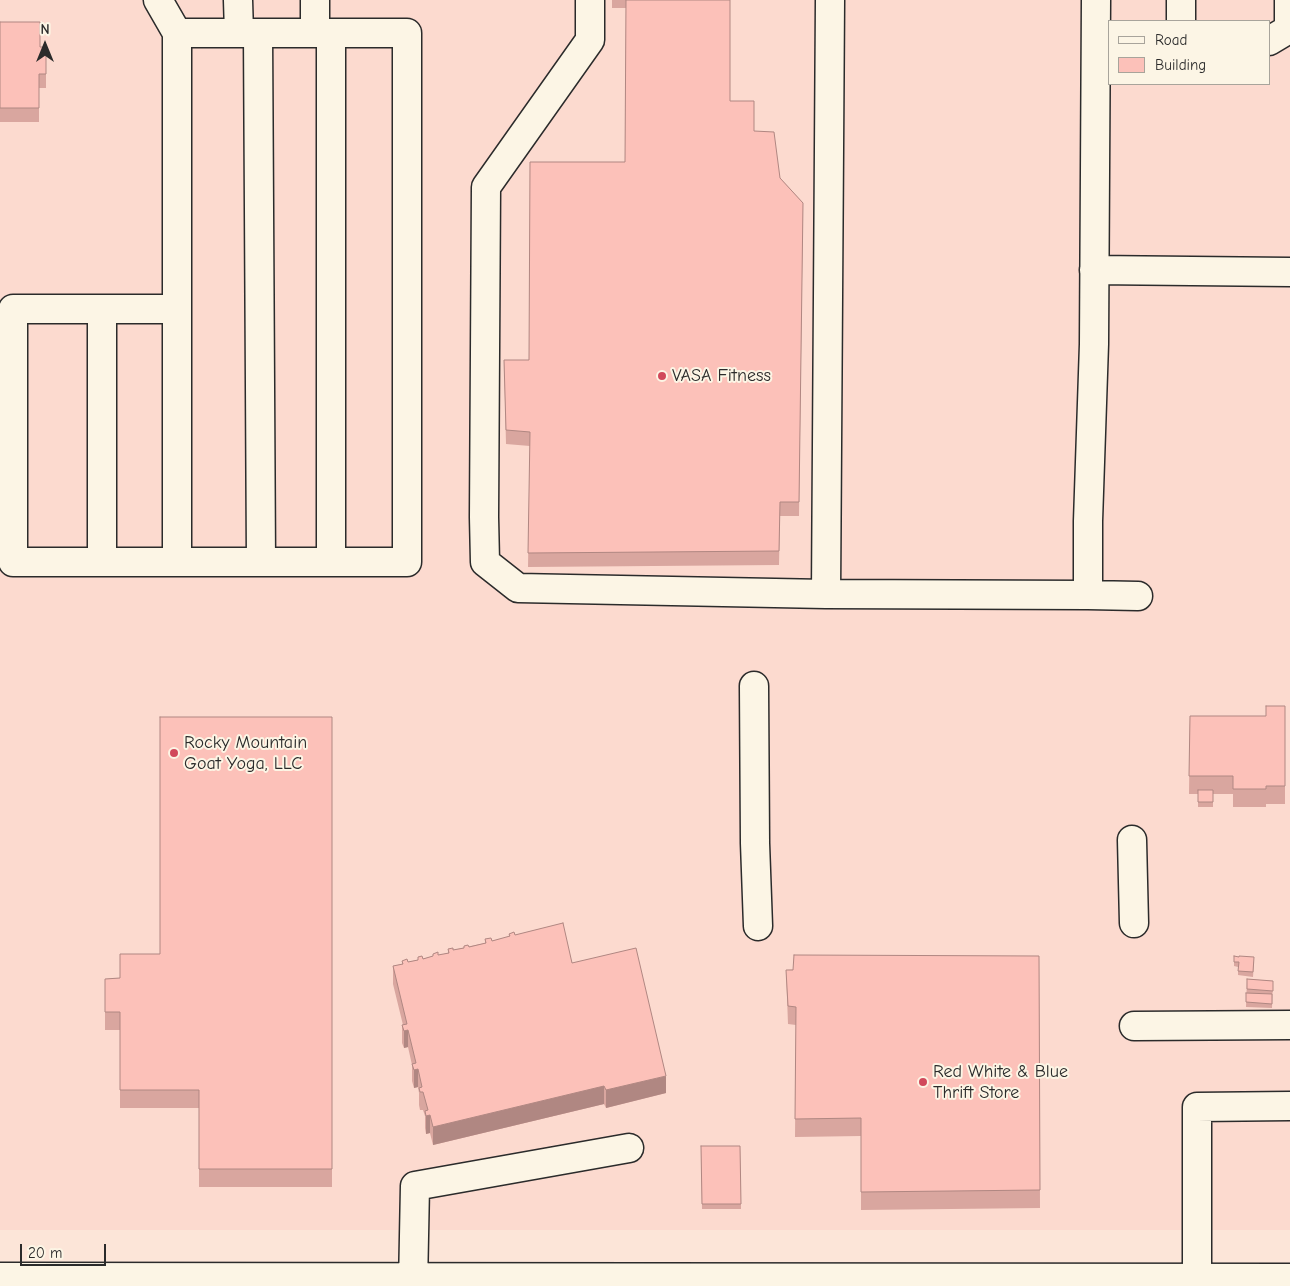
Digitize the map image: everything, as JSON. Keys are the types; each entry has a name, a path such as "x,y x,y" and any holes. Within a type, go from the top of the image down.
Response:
{"street":[{"path":"158,0 177,33 177,562"},
{"path":"238,0 248,33 261,562"},
{"path":"315,0 323,33 331,562"},
{"path":"590,0 590,40 486,187 485,562 518,588 826,594 1138,596"},
{"path":"826,594 830,0"},
{"path":"1088,595 1088,521 1094,344 1096,0"},
{"path":"1181,0 1181,20"},
{"path":"1270,40 1289,30 1289,0"},
{"path":"177,33 407,33 407,562 13,562 13,309 177,309"},
{"path":"1094,270 1290,272"},
{"path":"102,309 102,562"},
{"path":"754,686 755,843 758,926"},
{"path":"1132,840 1134,923"},
{"path":"1134,1026 1290,1025"},
{"path":"1197,1278 1197,1107 1290,1106"},
{"path":"413,1282 414,1186 629,1148"},
{"path":"0,1277 413,1282 927,1282 1290,1278"}],"shaded area":[{"path":"0,0 1290,0 1290,1230 0,1230"}],"building":[{"path":"626,0 730,0 730,101 754,101 754,131 774,132 780,178 803,203 799,502 780,502 779,551 528,553 530,432 506,430 504,360 529,360 530,162 625,162"},
{"path":"0,22 40,22 40,47 46,47 46,74 39,74 39,108 0,108"},
{"path":"1266,706 1285,706 1285,786 1266,786 1266,789 1233,789 1233,776 1189,776 1190,716 1266,716"},
{"path":"160,717 332,717 332,1169 199,1169 199,1090 120,1090 120,1012 105,1012 105,979 120,978 120,954 160,954"},
{"path":"1198,790 1213,790 1213,802 1198,802"},
{"path":"563,923 572,963 636,948 666,1076 606,1090 604,1086 433,1127 430,1115 426,1116 425,1111 428,1110 423,1092 420,1092 419,1088 422,1087 418,1069 414,1070 412,1064 416,1063 408,1030 404,1031 402,1025 407,1024 393,966 403,964 402,961 407,959 408,962 418,960 418,957 422,956 423,959 433,956 433,954 438,952 438,955 449,953 448,949 453,948 453,950 464,948 464,946 468,945 469,947 486,943 485,939 491,938 492,941 510,936 509,934 514,932 515,935"},
{"path":"794,955 1039,956 1040,1190 861,1192 861,1118 795,1119 796,1007 788,1006 786,970 793,970"},
{"path":"1234,956 1254,957 1253,972 1238,971 1239,962 1234,962"},
{"path":"1247,979 1273,981 1273,991 1247,989"},
{"path":"1246,993 1272,994 1272,1004 1246,1002"},
{"path":"701,1146 740,1146 741,1204 702,1204"}],"place":[{"name":"VASA Fitness","path":"662,376"},
{"name":"Rocky Mountain Goat Yoga, LLC","path":"174,753"},
{"name":"Red White & Blue Thrift Store","path":"923,1082"}]}
